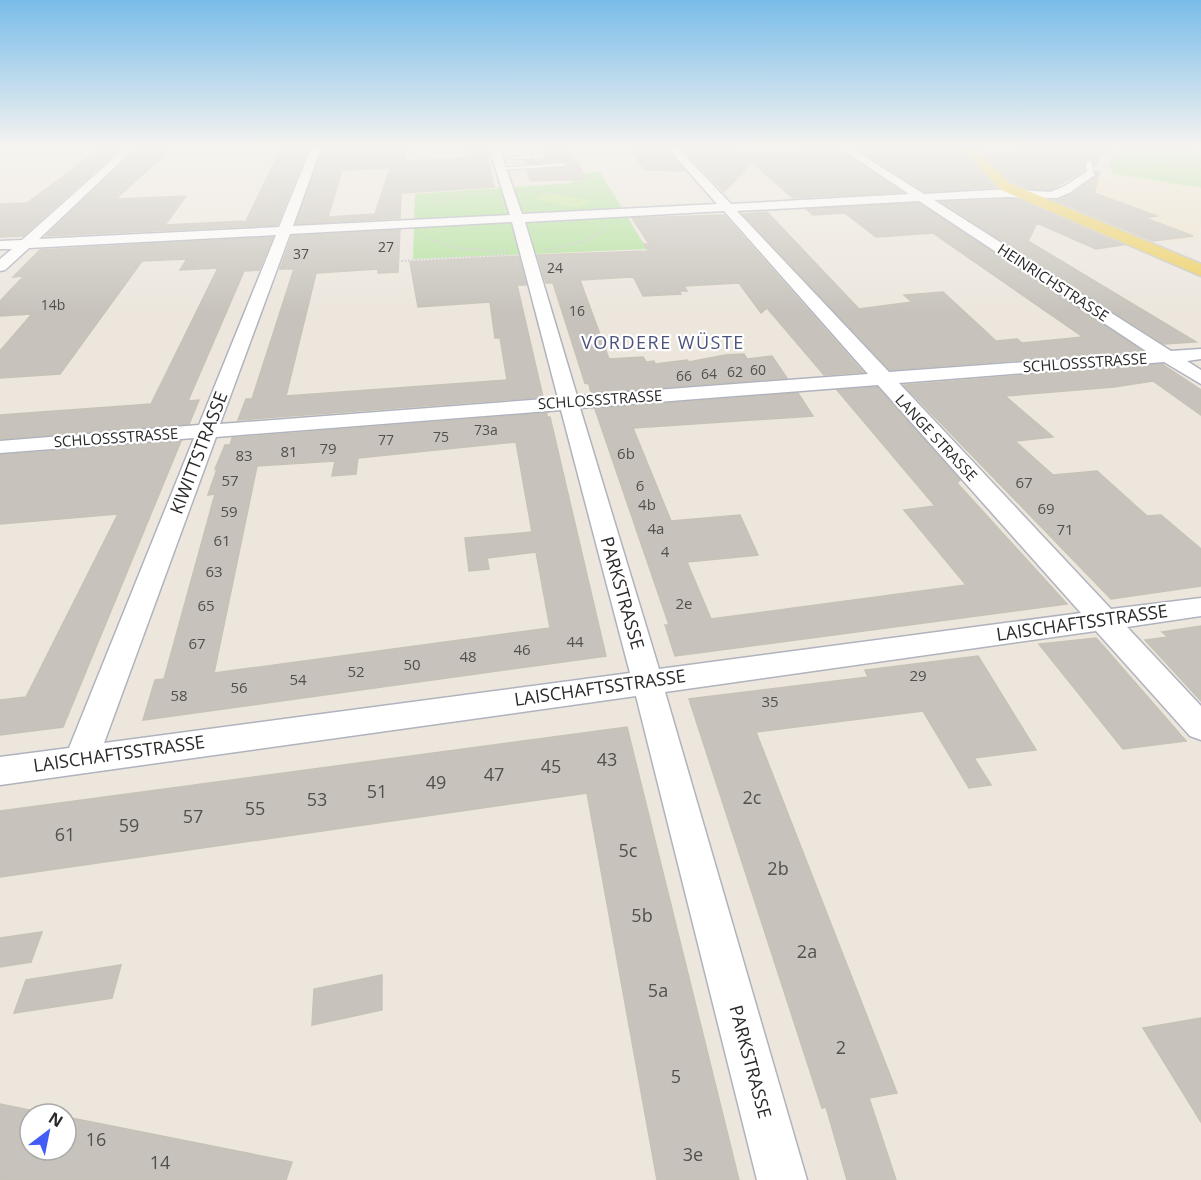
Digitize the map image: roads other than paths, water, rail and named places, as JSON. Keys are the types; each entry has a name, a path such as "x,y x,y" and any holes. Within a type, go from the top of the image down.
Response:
{"main road":[{"path":"1044,203 1201,271"}],"street":[{"path":"0,267 69,203"},
{"name":"KIWITTSTRASSE","path":"81,759 294,203"},
{"name":"PARKSTRASSE","path":"512,203 517,218 519,252 568,402 647,681 782,1180"},
{"name":"LANGE STRASSE","path":"723,203 1201,727"},
{"path":"0,245 823,203"},
{"name":"HEINRICHSTRASSE","path":"930,203 1201,378"},
{"name":"SCHLOSSSTRASSE","path":"0,447 1201,354"},
{"name":"LAISCHAFTSSTRASSE","path":"0,771 1201,607"}],"district":[{"name":"VORDERE WÜSTE","path":"663,343"}]}
